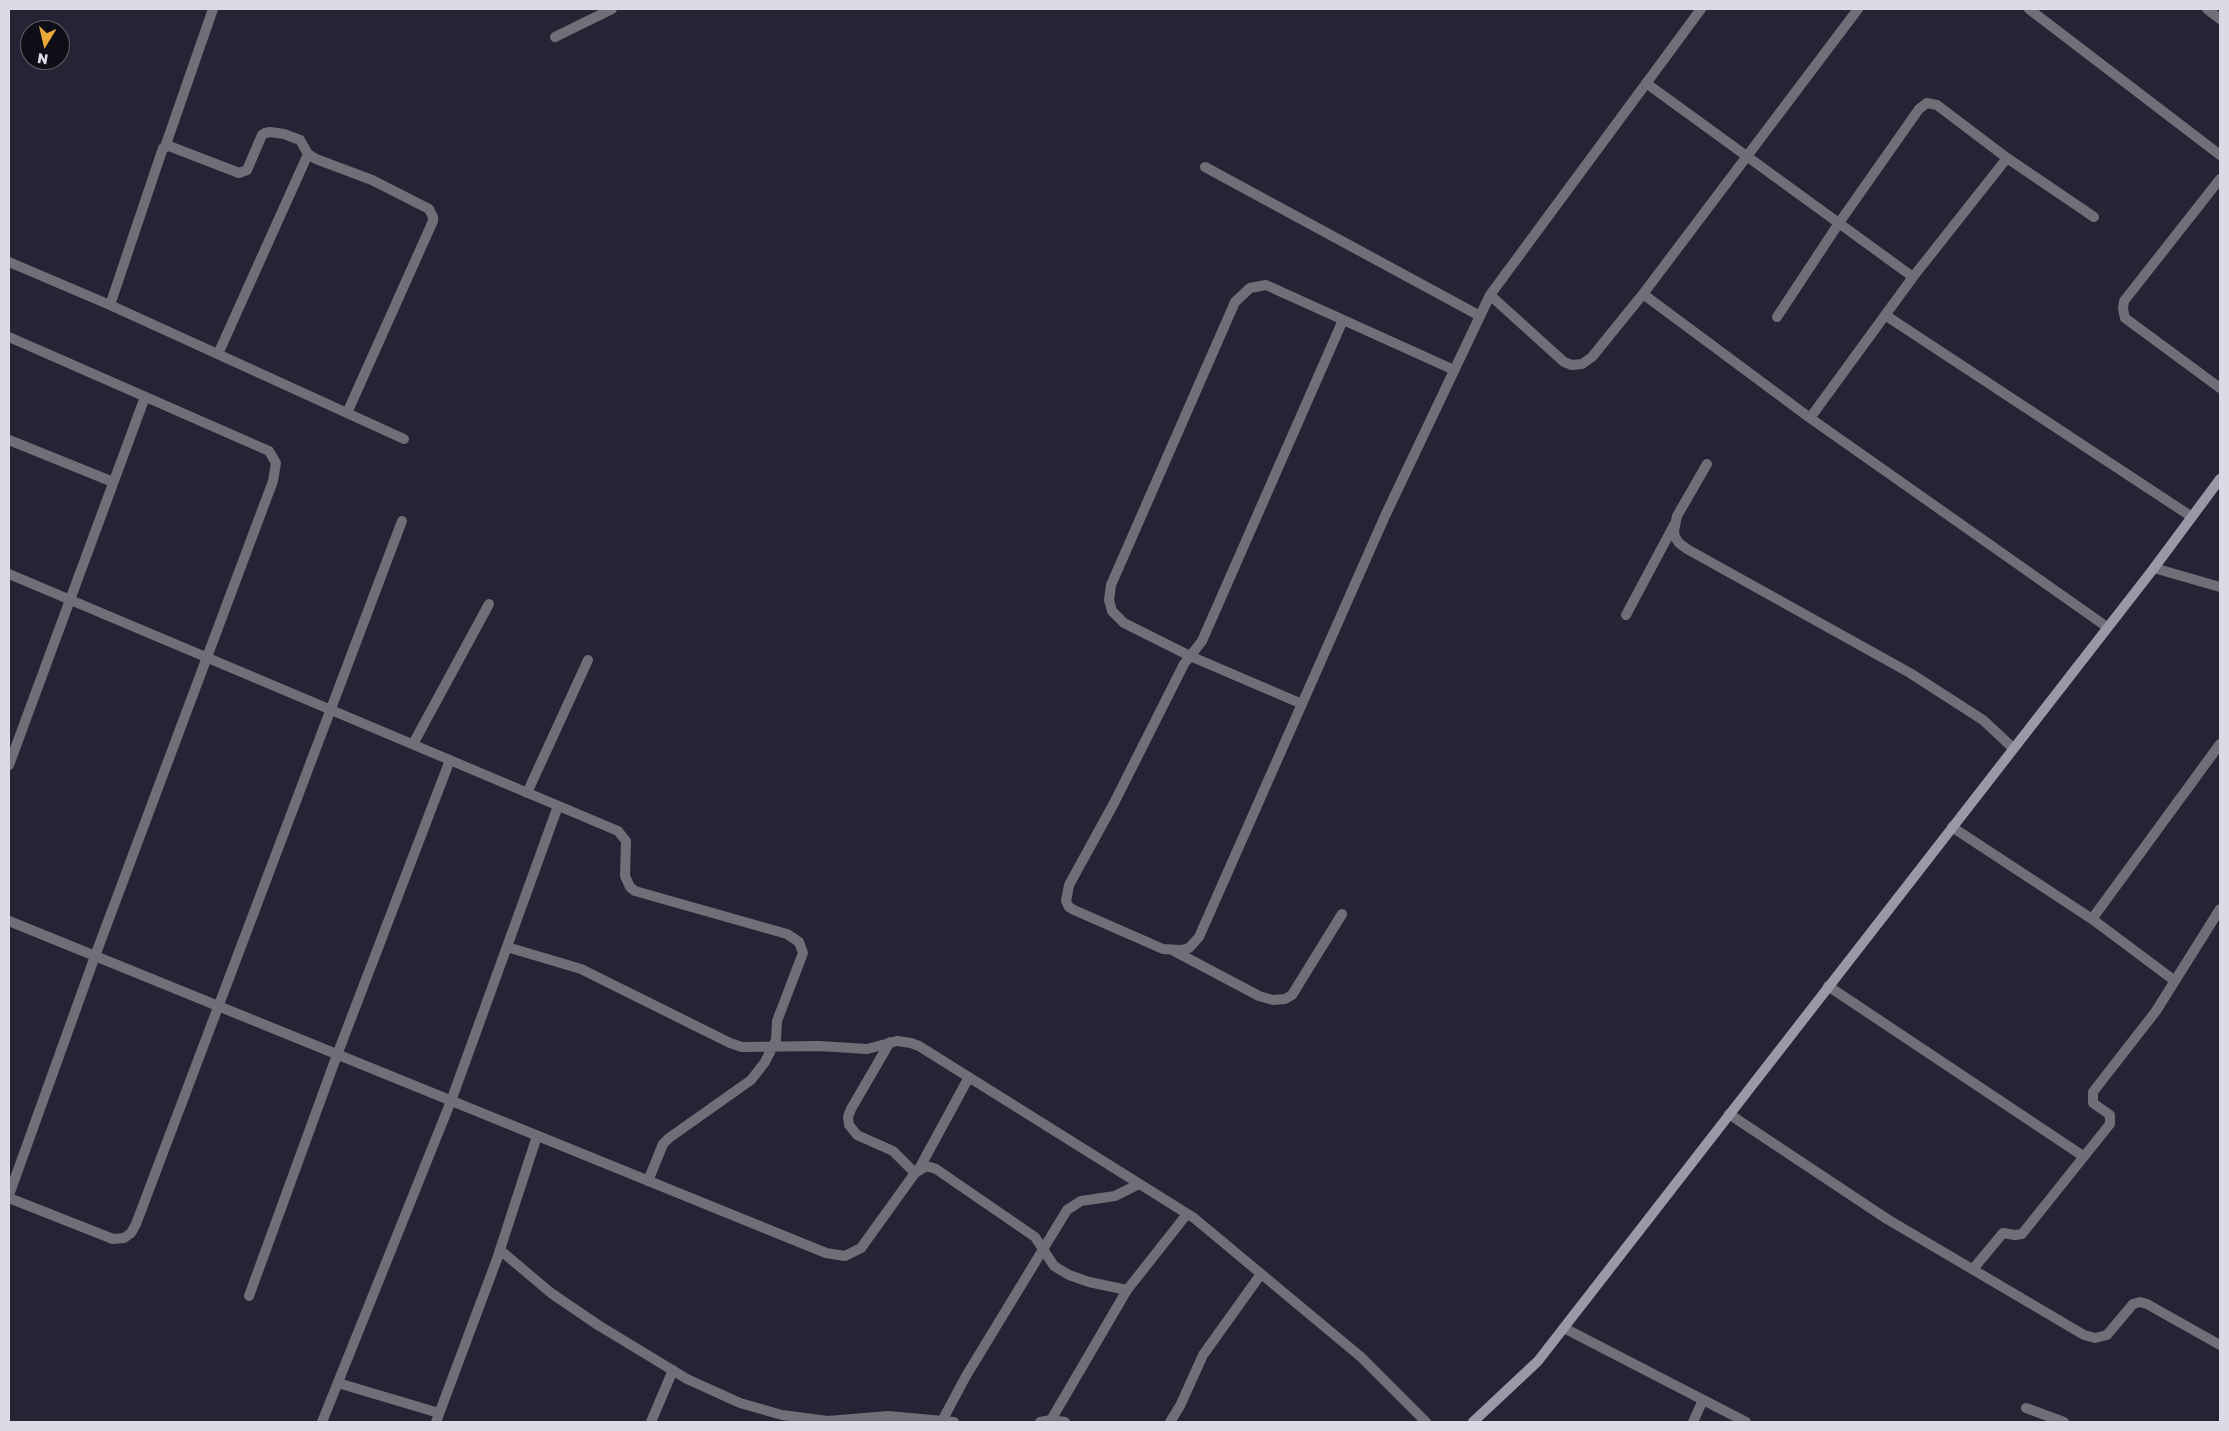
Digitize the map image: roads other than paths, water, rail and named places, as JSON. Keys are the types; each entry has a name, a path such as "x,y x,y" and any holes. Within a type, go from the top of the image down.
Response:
{"street":[{"path":"110,305 213,9"},
{"path":"555,37 612,9"},
{"path":"1173,950 1189,948 1199,937 1385,516 1490,294 1702,9"},
{"path":"1490,294 1556,356 1572,365 1582,364 1592,357 1643,294 1858,9"},
{"path":"2029,9 2220,155"},
{"path":"2207,9 2220,19"},
{"path":"1646,83 1913,277"},
{"path":"1777,317 1839,223 1919,109 1927,103 1937,105 2008,158 2094,217"},
{"path":"165,147 169,146 239,173 247,170 262,135 270,132 284,134 300,140 308,154 316,160 372,180 429,210 433,217 432,222 347,413"},
{"path":"218,354 308,154"},
{"path":"1810,418 1913,277 2008,158"},
{"path":"1205,166 1480,316"},
{"path":"2220,179 2124,301 2123,309 2125,318 2220,388"},
{"path":"9,262 110,305 404,438"},
{"path":"1302,704 1190,656 1124,623 1112,611 1109,600 1111,585 1235,302 1250,288 1266,285 1454,370"},
{"path":"1643,294 1810,418 2108,627"},
{"path":"1885,315 2192,517"},
{"path":"1342,914 1292,995 1285,999 1273,1000 1259,996 1173,950 1163,948 1074,910 1069,907 1067,894 1069,885 1114,805 1177,676 1202,641 1343,320"},
{"path":"9,337 269,452 276,464 273,480 95,956 9,1197 113,1239 124,1238 131,1233 220,1007 402,521"},
{"path":"9,765 145,397"},
{"path":"9,440 114,482"},
{"path":"1626,615 1707,464"},
{"path":"1473,1422 1538,1361 2154,568 2220,479"},
{"path":"1674,524 1675,537 1687,549 1910,673 1983,720 2013,748"},
{"path":"2154,568 2220,587"},
{"path":"9,574 618,831 624,836 626,849 625,876 630,887 635,891 787,934 799,942 803,953 777,1021 776,1040 765,1062 751,1080 677,1131 663,1144 648,1181"},
{"path":"412,744 489,604"},
{"path":"527,793 588,660"},
{"path":"2092,919 2220,744"},
{"path":"249,1296 337,1055 450,760"},
{"path":"322,1422 451,1101 558,806"},
{"path":"1952,827 2092,919 2175,981"},
{"path":"1973,1269 2003,1233 2017,1235 2023,1233 2110,1124 2112,1119 2109,1115 2093,1103 2093,1092 2156,1011 2220,909"},
{"path":"9,921 826,1253 845,1256 861,1248 917,1171 969,1077"},
{"path":"507,947 581,969 730,1043 751,1048 820,1046 867,1049 890,1042 903,1041 919,1046 1186,1214 1361,1356 1426,1422"},
{"path":"1828,986 2084,1156"},
{"path":"890,1042 851,1109 848,1117 849,1125 857,1135 893,1151 917,1171"},
{"path":"1729,1114 1887,1219 2084,1334 2095,1338 2107,1335 2133,1304 2140,1302 2220,1344"},
{"path":"338,1383 438,1418 500,1250 537,1136"},
{"path":"917,1171 924,1167 936,1169 1035,1237 1054,1266 1090,1282 1126,1290"},
{"path":"942,1421 966,1376 1072,1206 1081,1201 1115,1196 1139,1184"},
{"path":"1051,1420 1126,1290 1186,1214"},
{"path":"500,1250 551,1293 598,1325 687,1379 740,1403 782,1415 828,1420 888,1416 954,1422"},
{"path":"1170,1422 1180,1406 1203,1356 1261,1274"},
{"path":"1564,1328 1746,1422"},
{"path":"651,1422 673,1370"},
{"path":"1692,1422 1703,1400"},
{"path":"2026,1408 2064,1422"},
{"path":"1040,1422 1051,1420 1065,1422"}]}
